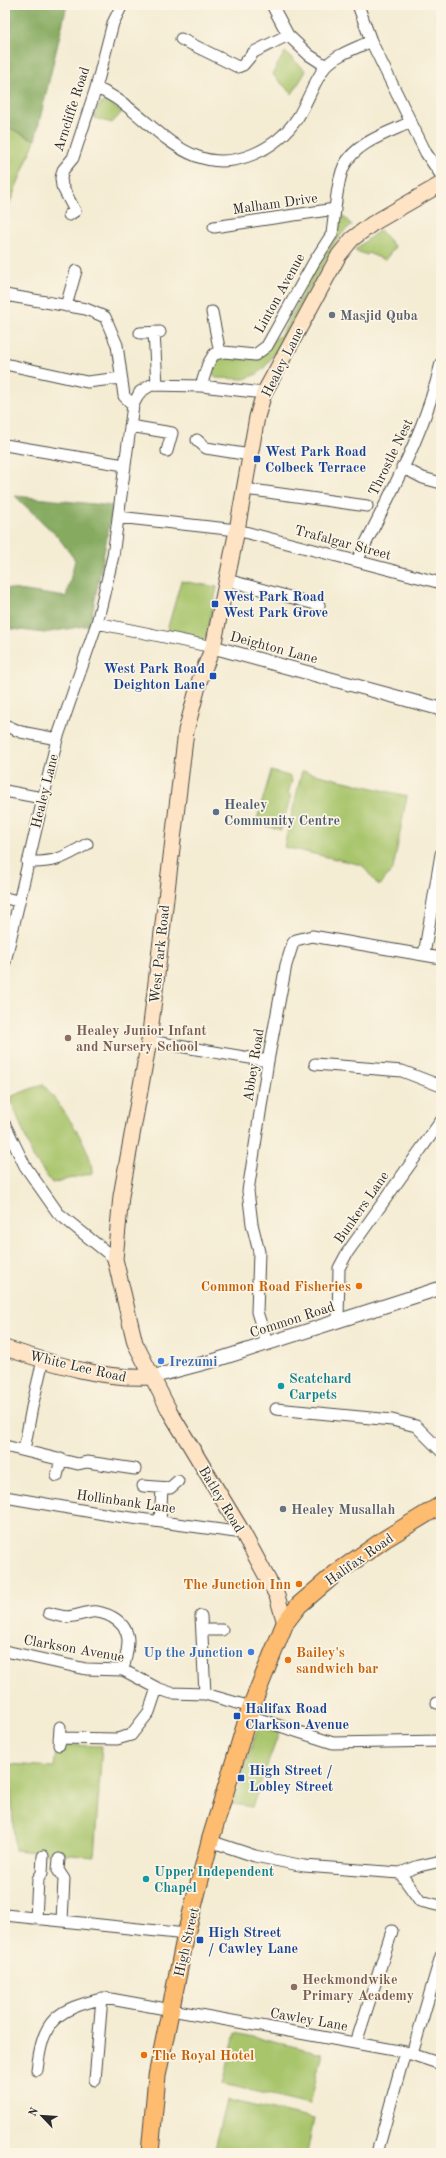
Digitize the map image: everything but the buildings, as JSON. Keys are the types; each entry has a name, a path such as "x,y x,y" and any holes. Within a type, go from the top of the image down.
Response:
{"main road":[{"name":"Healey Lane","path":"213,647 237,530 257,417 264,393 339,255 352,238 372,224 441,184"},
{"name":"West Park Road","path":"152,1377 135,1343 115,1260 121,1196 149,1041 186,731 200,679 213,647"},
{"name":"White Lee Road","path":"5,1348 44,1360 110,1376 133,1379 152,1377"},
{"name":"Batley Road","path":"152,1377 170,1412 277,1596 285,1623"},
{"name":"Halifax Road","path":"285,1623 299,1605 335,1574 382,1541 441,1505"},
{"name":"High Street","path":"150,2153 157,2076 186,1934 210,1841 250,1711 285,1623"}],"street":[{"name":"Arncliffe Road","path":"69,215 75,211 62,186 63,170 73,158 96,88 113,23 122,5"},
{"path":"272,5 288,35 309,55 326,66"},
{"path":"358,5 371,41 426,154 441,175"},
{"path":"181,39 231,65 238,67 243,65 254,52 288,35"},
{"path":"96,88 112,94 183,150 210,160 239,159 250,157 262,151 287,132 326,66 344,54 371,41"},
{"name":"Malham Drive","path":"214,227 335,209 341,176 351,156 366,143 411,122"},
{"name":"Linton Avenue","path":"220,353 254,355 268,346 314,262 332,234 335,209"},
{"path":"66,306 76,271"},
{"path":"5,295 86,309 104,317 117,345 124,396 133,405 140,392 151,385 200,386 264,393"},
{"path":"200,386 208,364 214,354 220,353 212,312"},
{"path":"140,333 157,332 157,385"},
{"path":"5,364 87,382 121,378"},
{"name":"Throstle Nest","path":"357,561 421,429 435,391 441,364"},
{"name":"Healey Lane","path":"6,955 57,739 97,623 113,556 133,405"},
{"path":"130,426 172,433 167,451"},
{"path":"198,440 206,448 250,455"},
{"path":"5,446 124,465"},
{"path":"402,467 423,478 441,483"},
{"path":"244,489 367,506"},
{"name":"Trafalgar Street","path":"118,517 237,530 441,583"},
{"path":"227,580 319,606"},
{"name":"Deighton Lane","path":"97,623 213,647 441,709"},
{"path":"5,726 21,732 57,739"},
{"path":"5,791 42,798"},
{"path":"27,862 47,862 64,858 86,844"},
{"path":"424,955 441,854"},
{"path":"5,898 18,901"},
{"name":"Abbey Road","path":"267,1343 257,1312 259,1252 252,1224 248,1191 268,1061 286,965 293,943 296,940 312,936 441,958"},
{"path":"149,1041 268,1061"},
{"path":"315,1064 402,1071 441,1086"},
{"name":"Bunkers Lane","path":"338,1321 339,1268 347,1253 441,1121"},
{"path":"5,1125 25,1166 58,1212 115,1260"},
{"name":"Common Road","path":"152,1377 216,1360 441,1288"},
{"path":"24,1450 32,1407 44,1360"},
{"path":"276,1409 392,1420 416,1426 441,1451"},
{"path":"5,1446 78,1464 87,1462 135,1469"},
{"path":"57,1476 61,1459"},
{"path":"143,1486 162,1489 170,1488 178,1481"},
{"path":"160,1522 162,1489"},
{"name":"Hollinbank Lane","path":"5,1497 242,1534"},
{"path":"49,1613 66,1618 92,1612 108,1614 122,1622 129,1638 123,1670"},
{"path":"201,1616 205,1694"},
{"path":"202,1630 222,1630"},
{"name":"Clarkson Avenue","path":"5,1651 86,1668 123,1670 157,1688 171,1693 205,1694 333,1743 441,1741"},
{"path":"60,1727 59,1742 117,1739 131,1735 149,1712 157,1688"},
{"path":"210,1841 255,1856 304,1866 400,1874 419,1866 441,1862"},
{"path":"36,1919 38,1879 42,1873 43,1856"},
{"path":"59,1859 58,1870 64,1879 62,1921"},
{"path":"400,1874 420,1902 441,1906"},
{"path":"5,1915 186,1934"},
{"path":"356,2043 392,1931"},
{"path":"377,2153 441,1956"},
{"path":"37,2070 40,2043 48,2024 63,2012 81,2003 102,1998 95,2080"},
{"name":"Cawley Lane","path":"102,1998 171,2009 409,2053 441,2064"}],"green space":[{"path":"5,5 67,5 35,140 5,126"},
{"path":"285,52 306,71 292,94 272,74"},
{"path":"106,101 122,112 112,123 94,118 99,105"},
{"path":"5,126 35,140 5,215"},
{"path":"339,212 352,225 344,231 332,248 277,349 265,367 257,374 244,379 216,378 211,370 217,360 225,357 246,359 281,335 313,274"},
{"path":"380,230 395,247 385,260 368,253 367,255 354,250"},
{"path":"15,496 113,506 90,625 44,633 5,628 5,588 66,597 75,560 58,537"},
{"path":"181,581 217,587 206,639 201,641 166,634"},
{"path":"271,771 289,776 292,780 288,794 291,795 281,830 256,823"},
{"path":"302,771 407,796 393,869 379,886 362,865 284,847"},
{"path":"43,1084 74,1126 87,1151 91,1162 92,1173 52,1183 33,1157 10,1097"},
{"path":"258,1727 279,1733 252,1807 233,1804"},
{"path":"67,1745 102,1746 94,1857 15,1850 9,1764 54,1767 56,1751 62,1751"},
{"path":"235,2033 322,2053 310,2104 223,2084"},
{"path":"227,2100 314,2119 307,2153 214,2153"}],"place":[{"name":"Masjid Quba","path":"332,315"},
{"name":"West Park Road Colbeck Terrace","path":"257,459"},
{"name":"West Park Road West Park Grove","path":"215,604"},
{"name":"West Park Road Deighton Lane","path":"213,676"},
{"name":"Healey Community Centre","path":"216,812"},
{"name":"Healey Junior Infant and Nursery School","path":"68,1038"},
{"name":"Common Road Fisheries","path":"359,1286"},
{"name":"Irezumi","path":"161,1361"},
{"name":"Scatchard Carpets","path":"281,1386"},
{"name":"Healey Musallah","path":"283,1509"},
{"name":"The Junction Inn","path":"299,1584"},
{"name":"Up the Junction","path":"251,1652"},
{"name":"Bailey's sandwich bar","path":"288,1660"},
{"name":"Halifax Road Clarkson Avenue","path":"237,1716"},
{"name":"High Street / Lobley Street","path":"241,1778"},
{"name":"Upper Independent Chapel","path":"146,1879"},
{"name":"High Street / Cawley Lane","path":"200,1940"},
{"name":"Heckmondwike Primary Academy","path":"294,1987"},
{"name":"The Royal Hotel","path":"144,2055"}]}
